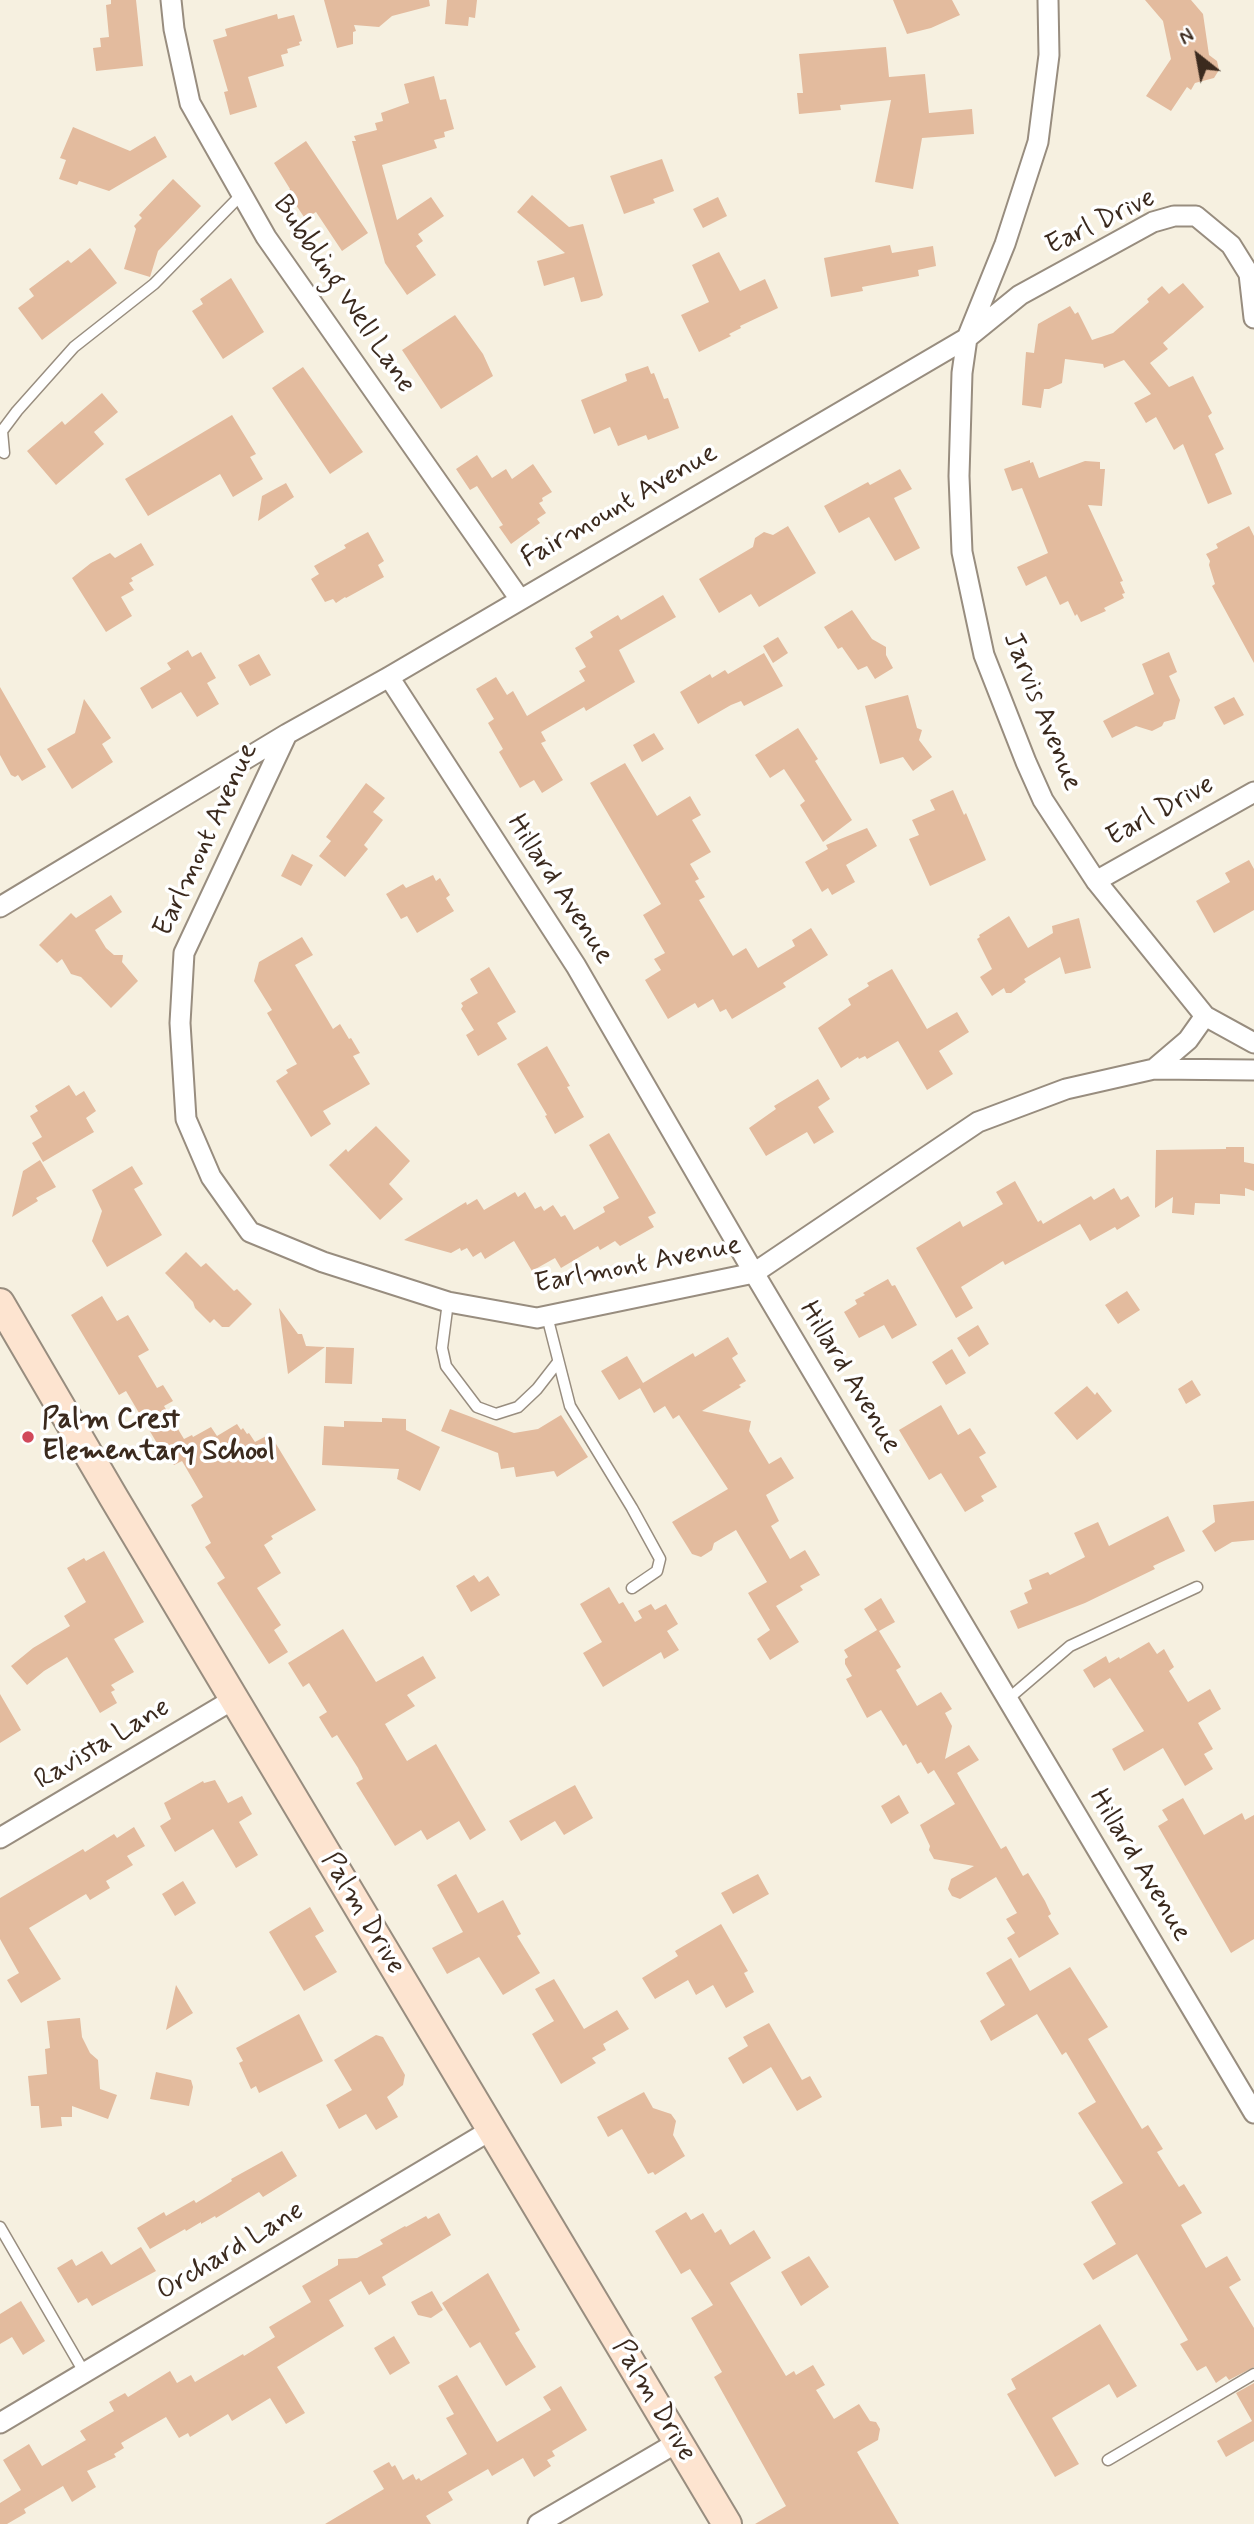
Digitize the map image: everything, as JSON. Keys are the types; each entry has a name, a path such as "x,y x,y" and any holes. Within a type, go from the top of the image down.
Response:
{"street":[{"name":"Bubbling Well Lane","path":"171,0 174,29 190,103 266,237 519,598"},
{"path":"967,338 1005,244 1038,142 1049,55 1048,0"},
{"name":"Earl Drive","path":"967,338 1020,295 1153,222 1174,216 1196,216 1231,244 1249,274 1254,318"},
{"name":"Fairmount Avenue","path":"0,907 287,734 967,338"},
{"name":"Jarvis Avenue","path":"967,338 962,373 959,475 962,552 984,655 1026,762 1044,800 1096,881 1205,1016"},
{"name":"Hillard Avenue","path":"389,677 576,966 754,1273 1254,2113"},
{"name":"Earlmont Avenue","path":"287,734 184,953 180,1023 186,1119 211,1177 250,1233 323,1262 448,1302 537,1318 754,1273 978,1122 1066,1089 1154,1069 1188,1040 1205,1016"},
{"name":"Earl Drive","path":"1096,881 1254,792"},
{"path":"1205,1016 1254,1043"},
{"path":"1154,1069 1254,1070"},
{"name":"Palm Drive","path":"0,1303 727,2524"},
{"name":"Ravista Lane","path":"0,1838 234,1699"},
{"name":"Orchard Lane","path":"0,2423 491,2130"},
{"path":"538,2524 678,2442"}],"lane":[{"path":"4,453 2,431 16,411 74,347 154,284 242,194"},
{"path":"448,1302 442,1348 446,1366 477,1407 496,1414 518,1406 537,1389 558,1362"},
{"path":"547,1316 570,1406 660,1559 657,1571 632,1588"},
{"path":"1008,1699 1070,1646 1197,1587"},
{"path":"0,2227 84,2372"},
{"path":"1108,2460 1254,2375"}],"building":[{"path":"111,0 136,0 143,66 96,71 93,48 101,47 100,38 109,37 106,5 111,4"},
{"path":"324,0 429,0 430,6 392,16 379,27 354,25 356,31 353,32 353,44 337,48"},
{"path":"447,0 477,0 475,18 469,17 468,26 445,24"},
{"path":"893,0 952,0 960,15 931,28 907,34"},
{"path":"1145,0 1191,0 1203,14 1209,55 1217,61 1219,70 1214,78 1195,83 1191,90 1187,87 1171,111 1146,96 1171,59 1163,21"},
{"path":"277,14 278,19 294,15 302,41 299,42 300,45 287,49 288,53 281,55 284,66 248,77 257,107 230,115 224,92 228,91 213,40 227,36 225,29"},
{"path":"886,47 889,77 925,74 929,113 972,109 974,134 922,138 913,189 875,182 891,100 840,105 841,110 799,114 797,93 803,93 799,54"},
{"path":"434,76 440,100 446,99 454,129 444,132 445,137 434,140 437,148 382,165 397,220 431,197 444,216 418,234 423,241 416,246 436,275 407,295 385,263 352,141 356,141 354,136 377,130 375,123 383,121 381,113 409,103 404,84"},
{"path":"73,127 130,151 155,136 167,157 109,191 79,181 77,185 59,179 66,160 60,158"},
{"path":"306,141 368,233 342,251 316,212 304,217 288,193 290,189 274,163"},
{"path":"662,159 674,191 653,199 655,203 624,214 610,176"},
{"path":"173,179 201,206 158,251 150,277 124,269 136,229 134,226 142,218 139,215"},
{"path":"532,195 569,227 583,224 603,295 599,298 581,302 574,277 544,286 537,261 565,253 517,212"},
{"path":"718,197 727,216 703,228 693,209"},
{"path":"890,245 892,253 933,246 936,266 918,270 919,276 862,287 863,291 831,297 824,258"},
{"path":"90,248 117,283 42,340 18,308 34,296 29,289 68,260 71,263"},
{"path":"719,252 740,291 765,279 778,308 740,326 741,328 729,334 731,336 699,352 681,315 709,302 692,265"},
{"path":"231,278 264,332 223,359 192,311 203,304 200,299"},
{"path":"1183,283 1204,307 1163,343 1168,349 1150,363 1169,387 1193,376 1212,413 1208,416 1224,449 1215,454 1232,494 1208,504 1183,444 1174,450 1156,417 1146,423 1134,403 1151,394 1124,360 1104,368 1103,364 1065,359 1062,383 1044,389 1041,408 1022,405 1026,352 1034,353 1038,324 1070,306 1075,314 1078,312 1092,340 1113,333 1149,302 1147,299 1162,286 1169,294"},
{"path":"455,315 483,354 493,376 441,409 402,350"},
{"path":"648,366 651,374 654,373 664,399 668,398 679,428 648,440 646,435 618,446 610,427 594,434 581,400 627,381 625,374"},
{"path":"303,367 363,452 330,474 272,388"},
{"path":"102,393 118,412 94,432 104,444 56,485 27,451 62,421 65,425"},
{"path":"232,415 256,454 250,457 263,479 233,497 220,474 148,516 125,479"},
{"path":"477,455 492,478 506,469 512,479 533,464 552,492 539,503 546,513 537,519 540,523 511,544 499,527 503,525 477,486 470,490 456,469"},
{"path":"1030,460 1039,478 1085,461 1100,462 1100,469 1105,469 1102,506 1088,505 1123,581 1120,582 1125,593 1122,594 1124,598 1104,608 1106,611 1081,622 1068,601 1060,605 1046,576 1026,586 1017,567 1048,553 1022,488 1012,491 1004,469"},
{"path":"900,469 912,489 894,498 920,548 895,561 869,517 839,533 824,506 868,482 870,485"},
{"path":"286,483 294,497 258,521 262,496"},
{"path":"788,526 816,573 759,607 751,594 719,613 699,579 753,547 755,538 764,532 773,535"},
{"path":"1249,526 1254,536 1254,663 1212,586 1215,584 1206,554 1218,548 1216,544"},
{"path":"368,532 384,561 378,565 384,577 336,603 333,599 325,602 311,579 319,574 314,566"},
{"path":"141,543 154,565 131,578 133,581 129,583 134,590 121,597 132,616 106,632 72,578 110,553 115,558"},
{"path":"663,595 676,617 619,650 635,682 586,711 584,707 541,732 546,741 541,743 563,780 542,793 534,780 520,788 499,752 503,749 488,723 494,719 476,689 496,677 507,695 513,691 527,716 585,681 579,671 586,667 575,648 593,637 590,632 618,615 621,620"},
{"path":"852,610 872,639 886,647 886,655 893,668 875,679 867,666 858,670 842,647 838,649 824,627"},
{"path":"778,637 788,653 773,663 763,646"},
{"path":"188,650 192,657 201,652 216,678 207,683 219,704 197,717 181,692 152,709 140,688 171,669 167,663"},
{"path":"1169,652 1177,672 1169,676 1180,700 1175,719 1164,722 1152,731 1136,726 1112,738 1103,721 1154,694 1142,664"},
{"path":"764,653 783,686 744,706 741,701 731,705 698,724 680,692 710,674 712,678 725,670 728,674"},
{"path":"259,654 271,675 250,686 238,665"},
{"path":"0,687 46,767 22,781 18,775 11,775 0,755"},
{"path":"908,695 917,728 922,730 919,740 932,757 913,771 903,757 880,764 865,706"},
{"path":"1234,697 1244,715 1224,725 1214,707"},
{"path":"84,699 111,738 102,744 113,762 72,789 47,749 75,733"},
{"path":"798,728 852,820 823,842 800,805 805,801 784,769 770,778 755,755"},
{"path":"654,733 664,749 642,762 633,745"},
{"path":"625,763 657,816 690,796 701,815 692,820 711,852 690,864 699,879 695,881 705,897 699,900 733,956 746,948 758,968 795,946 792,940 811,928 828,955 783,983 786,987 732,1019 726,1009 720,1012 713,999 698,1008 695,1003 668,1019 645,980 661,970 654,959 665,953 643,915 661,904 590,783"},
{"path":"366,783 385,798 373,812 383,820 364,845 368,849 345,877 319,856 331,841 326,837"},
{"path":"953,790 986,860 930,886 909,839 919,835 912,820 935,810 930,800"},
{"path":"867,828 877,846 846,865 855,882 832,895 828,888 822,892 805,862 828,849 826,845"},
{"path":"292,854 313,865 301,886 281,876"},
{"path":"1249,860 1254,869 1254,910 1214,933 1196,901 1230,882 1225,873"},
{"path":"433,875 436,881 440,878 450,895 446,898 454,911 417,933 407,916 401,919 386,894 403,884 406,888"},
{"path":"111,895 122,912 95,930 106,948 114,955 123,955 122,962 138,981 111,1008 81,977 71,974 62,959 57,963 39,945 71,913 76,918"},
{"path":"1009,916 1028,948 1053,933 1052,926 1079,918 1091,968 1065,974 1060,957 1024,979 1026,982 1011,993 1006,993 1004,988 992,996 980,977 992,969 977,939"},
{"path":"302,937 313,955 295,965 333,1029 340,1024 349,1039 351,1038 360,1053 353,1056 370,1084 323,1111 331,1124 311,1137 276,1081 288,1073 286,1070 297,1064 267,1013 272,1010 254,981 259,962"},
{"path":"489,967 516,1012 497,1023 507,1039 478,1056 466,1035 474,1030 461,1009 461,1003 478,993 470,979"},
{"path":"892,969 927,1029 957,1012 969,1032 939,1051 953,1074 927,1090 898,1041 867,1059 865,1056 859,1059 858,1057 841,1068 818,1028 851,1005 848,999 869,986 867,983"},
{"path":"547,1046 584,1117 555,1134 517,1064"},
{"path":"818,1079 830,1099 818,1107 834,1132 814,1144 807,1132 766,1156 749,1128 776,1109 774,1106"},
{"path":"69,1085 76,1096 84,1091 96,1111 86,1118 94,1132 43,1162 32,1143 42,1137 30,1116 38,1111 35,1106"},
{"path":"376,1126 410,1161 389,1184 403,1199 380,1220 329,1165 346,1149 348,1152"},
{"path":"609,1133 656,1213 648,1217 654,1227 620,1246 615,1241 600,1250 598,1246 561,1268 555,1258 532,1271 514,1241 485,1259 481,1252 473,1257 467,1248 451,1253 404,1240 466,1202 467,1205 477,1199 484,1210 515,1192 518,1197 525,1192 535,1209 541,1206 544,1211 553,1205 561,1217 565,1215 574,1230 605,1212 603,1207 619,1198 589,1145"},
{"path":"1244,1147 1244,1162 1254,1164 1254,1191 1245,1188 1245,1196 1220,1194 1220,1204 1195,1203 1194,1215 1172,1213 1173,1197 1155,1208 1156,1150"},
{"path":"40,1160 56,1187 36,1198 38,1201 12,1217 23,1171"},
{"path":"132,1166 143,1184 134,1189 162,1235 107,1267 92,1241 102,1211 92,1190"},
{"path":"1015,1181 1038,1222 1041,1220 1043,1224 1091,1196 1094,1200 1114,1188 1121,1200 1128,1196 1140,1216 1117,1230 1115,1227 1090,1241 1080,1224 1005,1265 1003,1261 961,1287 973,1308 956,1318 916,1248 960,1221 963,1227 1003,1204 996,1192"},
{"path":"186,1252 201,1267 206,1263 234,1291 237,1289 252,1304 229,1327 222,1327 214,1319 210,1323 165,1273"},
{"path":"888,1279 892,1286 895,1285 917,1325 892,1339 884,1325 859,1338 844,1312 857,1304 855,1300 865,1295 863,1293"},
{"path":"1127,1291 1140,1310 1118,1324 1105,1305"},
{"path":"102,1296 117,1321 128,1315 149,1350 138,1356 157,1388 163,1385 173,1401 164,1406 184,1439 211,1427 217,1436 237,1424 241,1430 243,1428 249,1433 255,1442 270,1434 316,1510 271,1536 273,1539 264,1545 281,1573 257,1588 281,1625 274,1630 288,1652 269,1664 217,1583 225,1578 205,1547 211,1543 191,1505 203,1497 182,1461 174,1465 167,1454 164,1455 126,1391 119,1395 71,1315"},
{"path":"279,1308 298,1334 302,1334 306,1346 325,1347 288,1374"},
{"path":"978,1325 989,1344 969,1357 957,1338"},
{"path":"728,1337 738,1354 732,1358 746,1381 739,1385 741,1387 702,1411 751,1421 749,1431 769,1464 781,1457 794,1478 766,1495 779,1521 771,1526 790,1559 805,1550 820,1575 800,1586 803,1590 776,1606 799,1642 770,1660 757,1639 770,1630 748,1593 767,1582 736,1530 714,1543 712,1550 701,1557 692,1554 672,1522 728,1489 679,1415 673,1419 665,1406 654,1413 640,1388 619,1400 601,1371 627,1356 643,1383 693,1353 695,1357"},
{"path":"326,1347 354,1348 352,1384 325,1383"},
{"path":"952,1349 966,1373 946,1385 932,1362"},
{"path":"1192,1380 1201,1395 1186,1404 1178,1389"},
{"path":"1087,1386 1095,1395 1097,1392 1112,1411 1077,1440 1054,1413"},
{"path":"941,1405 958,1435 970,1428 986,1453 979,1457 997,1487 981,1496 984,1501 965,1512 941,1473 929,1480 899,1430"},
{"path":"450,1409 514,1433 538,1429 561,1415 588,1457 557,1477 554,1471 516,1477 514,1467 501,1469 498,1453 441,1431"},
{"path":"382,1418 406,1419 406,1430 440,1447 420,1491 397,1479 399,1469 322,1465 324,1426 344,1427 344,1421 382,1422"},
{"path":"1254,1501 1254,1540 1232,1542 1215,1552 1202,1531 1215,1522 1213,1505"},
{"path":"1168,1516 1185,1551 1153,1566 1155,1569 1085,1603 1018,1629 1010,1611 1028,1603 1024,1593 1032,1589 1029,1580 1048,1572 1050,1575 1085,1557 1074,1533 1098,1522 1109,1546"},
{"path":"104,1551 144,1622 114,1639 134,1672 111,1685 115,1690 111,1692 117,1703 100,1713 67,1657 27,1685 11,1666 33,1648 70,1626 64,1616 86,1602 67,1568"},
{"path":"474,1575 479,1582 488,1576 500,1595 471,1612 456,1586"},
{"path":"609,1587 619,1604 623,1602 635,1622 642,1618 638,1611 651,1604 655,1610 666,1604 678,1624 667,1631 679,1650 664,1659 661,1652 603,1687 583,1653 602,1642 580,1604"},
{"path":"881,1598 895,1622 879,1631 901,1667 896,1670 917,1706 941,1692 952,1709 945,1713 952,1726 945,1759 969,1745 979,1760 957,1773 1001,1849 1006,1846 1023,1876 1028,1873 1045,1901 1051,1914 1048,1916 1059,1934 1019,1958 1007,1938 1015,1933 1006,1919 1017,1913 996,1877 960,1899 952,1896 948,1889 951,1879 974,1866 934,1859 929,1850 930,1846 920,1825 955,1804 934,1770 928,1774 921,1762 917,1764 881,1710 867,1718 846,1679 852,1676 845,1664 848,1657 844,1650 877,1630 864,1609"},
{"path":"343,1629 376,1682 423,1656 436,1678 407,1695 415,1706 385,1724 407,1761 436,1744 486,1830 470,1840 459,1821 427,1840 421,1830 395,1846 356,1783 363,1779 358,1768 337,1735 332,1738 319,1717 327,1712 309,1683 303,1687 288,1663"},
{"path":"1149,1642 1157,1654 1164,1649 1174,1667 1169,1671 1188,1702 1210,1689 1221,1709 1198,1723 1213,1749 1204,1754 1213,1769 1185,1786 1163,1748 1124,1771 1112,1749 1144,1731 1110,1678 1094,1688 1083,1670 1106,1656 1109,1663 1119,1657 1120,1659"},
{"path":"0,1694 21,1730 0,1743"},
{"path":"215,1780 228,1803 242,1796 252,1814 239,1822 258,1855 236,1868 213,1829 175,1852 160,1826 171,1819 164,1803 203,1781"},
{"path":"575,1785 593,1818 564,1835 555,1821 521,1841 509,1821"},
{"path":"899,1795 909,1813 891,1824 881,1806"},
{"path":"1183,1798 1204,1835 1242,1813 1245,1820 1254,1815 1254,1939 1231,1953 1158,1826 1168,1820 1162,1810"},
{"path":"134,1827 145,1846 127,1856 133,1865 106,1881 110,1888 90,1900 86,1894 29,1928 61,1979 21,2003 7,1980 19,1973 0,1939 0,1898 83,1849 85,1852 114,1834 117,1838"},
{"path":"456,1874 478,1913 503,1900 521,1934 517,1936 540,1973 503,1995 479,1957 447,1974 432,1948 463,1932 437,1885"},
{"path":"758,1874 769,1894 733,1914 721,1893"},
{"path":"183,1881 196,1903 175,1916 162,1894"},
{"path":"310,1907 324,1931 315,1936 337,1972 304,1991 269,1932"},
{"path":"721,1924 748,1971 744,1973 754,1992 726,2008 713,1985 696,1995 688,1980 655,1999 642,1978 678,1956 675,1951"},
{"path":"1011,1958 1030,1991 1070,1967 1108,2027 1088,2039 1142,2129 1148,2125 1163,2149 1157,2152 1179,2187 1184,2184 1202,2213 1181,2225 1206,2268 1227,2256 1241,2280 1229,2287 1254,2328 1254,2367 1229,2380 1226,2376 1216,2383 1206,2366 1197,2371 1180,2344 1188,2340 1137,2254 1093,2280 1083,2264 1116,2244 1091,2202 1123,2183 1078,2113 1096,2102 1066,2052 1062,2055 1037,2014 991,2041 980,2021 1005,2005 986,1973"},
{"path":"554,1979 584,2029 617,2010 629,2029 603,2044 606,2050 592,2058 596,2063 561,2084 532,2034 554,2021 535,1989"},
{"path":"176,1985 193,2013 166,2030"},
{"path":"299,2014 323,2061 259,2093 256,2086 251,2089 239,2063 243,2061 236,2048"},
{"path":"80,2018 82,2037 90,2053 98,2060 100,2089 117,2095 108,2119 72,2106 72,2117 61,2117 62,2126 41,2128 39,2106 31,2106 28,2076 47,2074 45,2049 50,2048 47,2021"},
{"path":"769,2023 802,2080 810,2076 822,2097 797,2111 771,2067 743,2084 728,2058 748,2046 743,2037"},
{"path":"376,2035 383,2037 405,2075 403,2085 387,2097 398,2117 376,2130 366,2114 339,2129 326,2105 352,2090 334,2060"},
{"path":"156,2072 191,2080 193,2087 189,2106 150,2099"},
{"path":"644,2092 653,2108 671,2114 676,2121 673,2135 685,2156 655,2175 653,2172 648,2174 622,2129 608,2137 597,2117"},
{"path":"282,2151 297,2176 263,2197 259,2192 216,2218 215,2216 201,2222 186,2231 185,2229 150,2249 137,2228 164,2212 166,2216 194,2200 196,2203 232,2181 231,2179"},
{"path":"686,2212 691,2220 703,2213 715,2233 721,2229 730,2245 754,2230 771,2258 730,2283 786,2376 794,2371 796,2375 813,2365 825,2385 816,2390 834,2419 859,2404 870,2421 876,2422 880,2429 878,2440 857,2452 899,2524 755,2524 786,2506 714,2377 722,2372 691,2318 713,2305 690,2269 681,2274 655,2231"},
{"path":"439,2213 451,2235 382,2277 386,2285 369,2295 361,2281 329,2300 344,2326 277,2367 305,2413 286,2424 270,2398 232,2421 228,2414 190,2437 188,2433 179,2438 166,2417 121,2443 124,2448 114,2454 116,2457 87,2471 96,2487 72,2502 63,2486 24,2509 26,2513 7,2524 0,2524 0,2503 21,2490 3,2460 29,2444 42,2466 86,2440 80,2431 114,2411 109,2402 125,2393 128,2397 170,2371 177,2383 191,2375 195,2382 243,2354 244,2356 275,2337 269,2327 311,2302 302,2286 338,2265 338,2259 357,2258 383,2244 380,2240 405,2226"},
{"path":"141,2247 156,2271 92,2306 87,2298 78,2303 57,2268 72,2259 76,2266 102,2251 111,2265"},
{"path":"809,2256 829,2287 801,2306 781,2272"},
{"path":"488,2273 520,2330 515,2333 536,2367 506,2386 480,2342 470,2348 442,2303"},
{"path":"432,2291 443,2310 431,2318 418,2315 411,2302"},
{"path":"21,2301 45,2341 23,2355 12,2337 0,2344 0,2314"},
{"path":"1100,2324 1137,2386 1117,2398 1109,2384 1052,2418 1079,2464 1055,2477 1007,2394 1016,2389 1011,2379"},
{"path":"394,2336 410,2363 390,2375 374,2348"},
{"path":"457,2375 497,2442 551,2410 543,2397 561,2386 587,2430 552,2451 555,2456 547,2460 551,2466 534,2477 523,2458 492,2476 488,2469 448,2492 453,2500 426,2516 431,2524 325,2524 384,2489 373,2471 389,2462 392,2467 395,2465 403,2480 413,2474 416,2480 419,2478 421,2481 467,2454 446,2418 454,2414 438,2386"},
{"path":"1254,2383 1254,2441 1226,2457 1217,2441 1252,2421 1236,2393"}],"place":[{"name":"Palm Crest Elementary School","path":"28,1437"}]}
